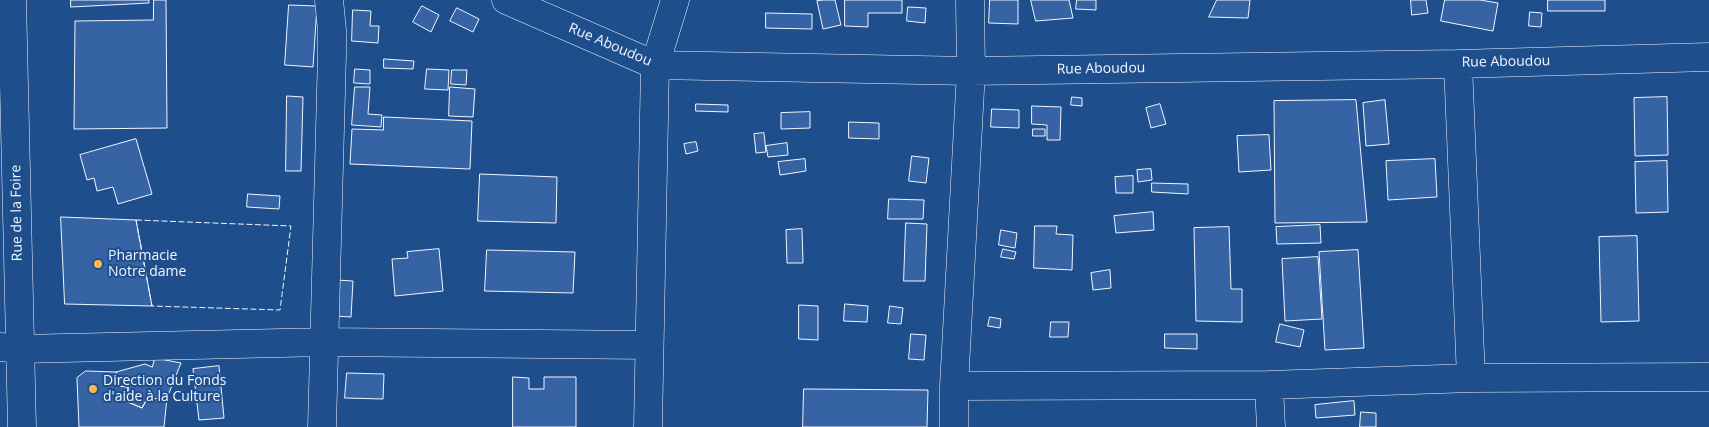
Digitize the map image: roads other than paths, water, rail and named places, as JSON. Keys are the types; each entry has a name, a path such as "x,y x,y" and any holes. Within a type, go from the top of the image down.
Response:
{"street":[{"name":"Rue de la Foire","path":"12,0 10,348 22,427"},
{"path":"322,427 332,54 329,0"},
{"name":"Rue Aboudou","path":"506,0 655,65 971,71 1458,64 1709,57"},
{"path":"648,427 655,65 675,0"},
{"path":"954,427 954,386 971,71 970,0"},
{"path":"1458,64 1472,378"},
{"path":"10,348 324,342 649,345"},
{"path":"954,386 1269,385 1472,378 1709,377"},
{"path":"1269,385 1271,427"}],"place":[{"name":"Pharmacie Notre dame","path":"98,264"},
{"name":"Direction du Fonds d'aide à la Culture","path":"93,389"}]}
